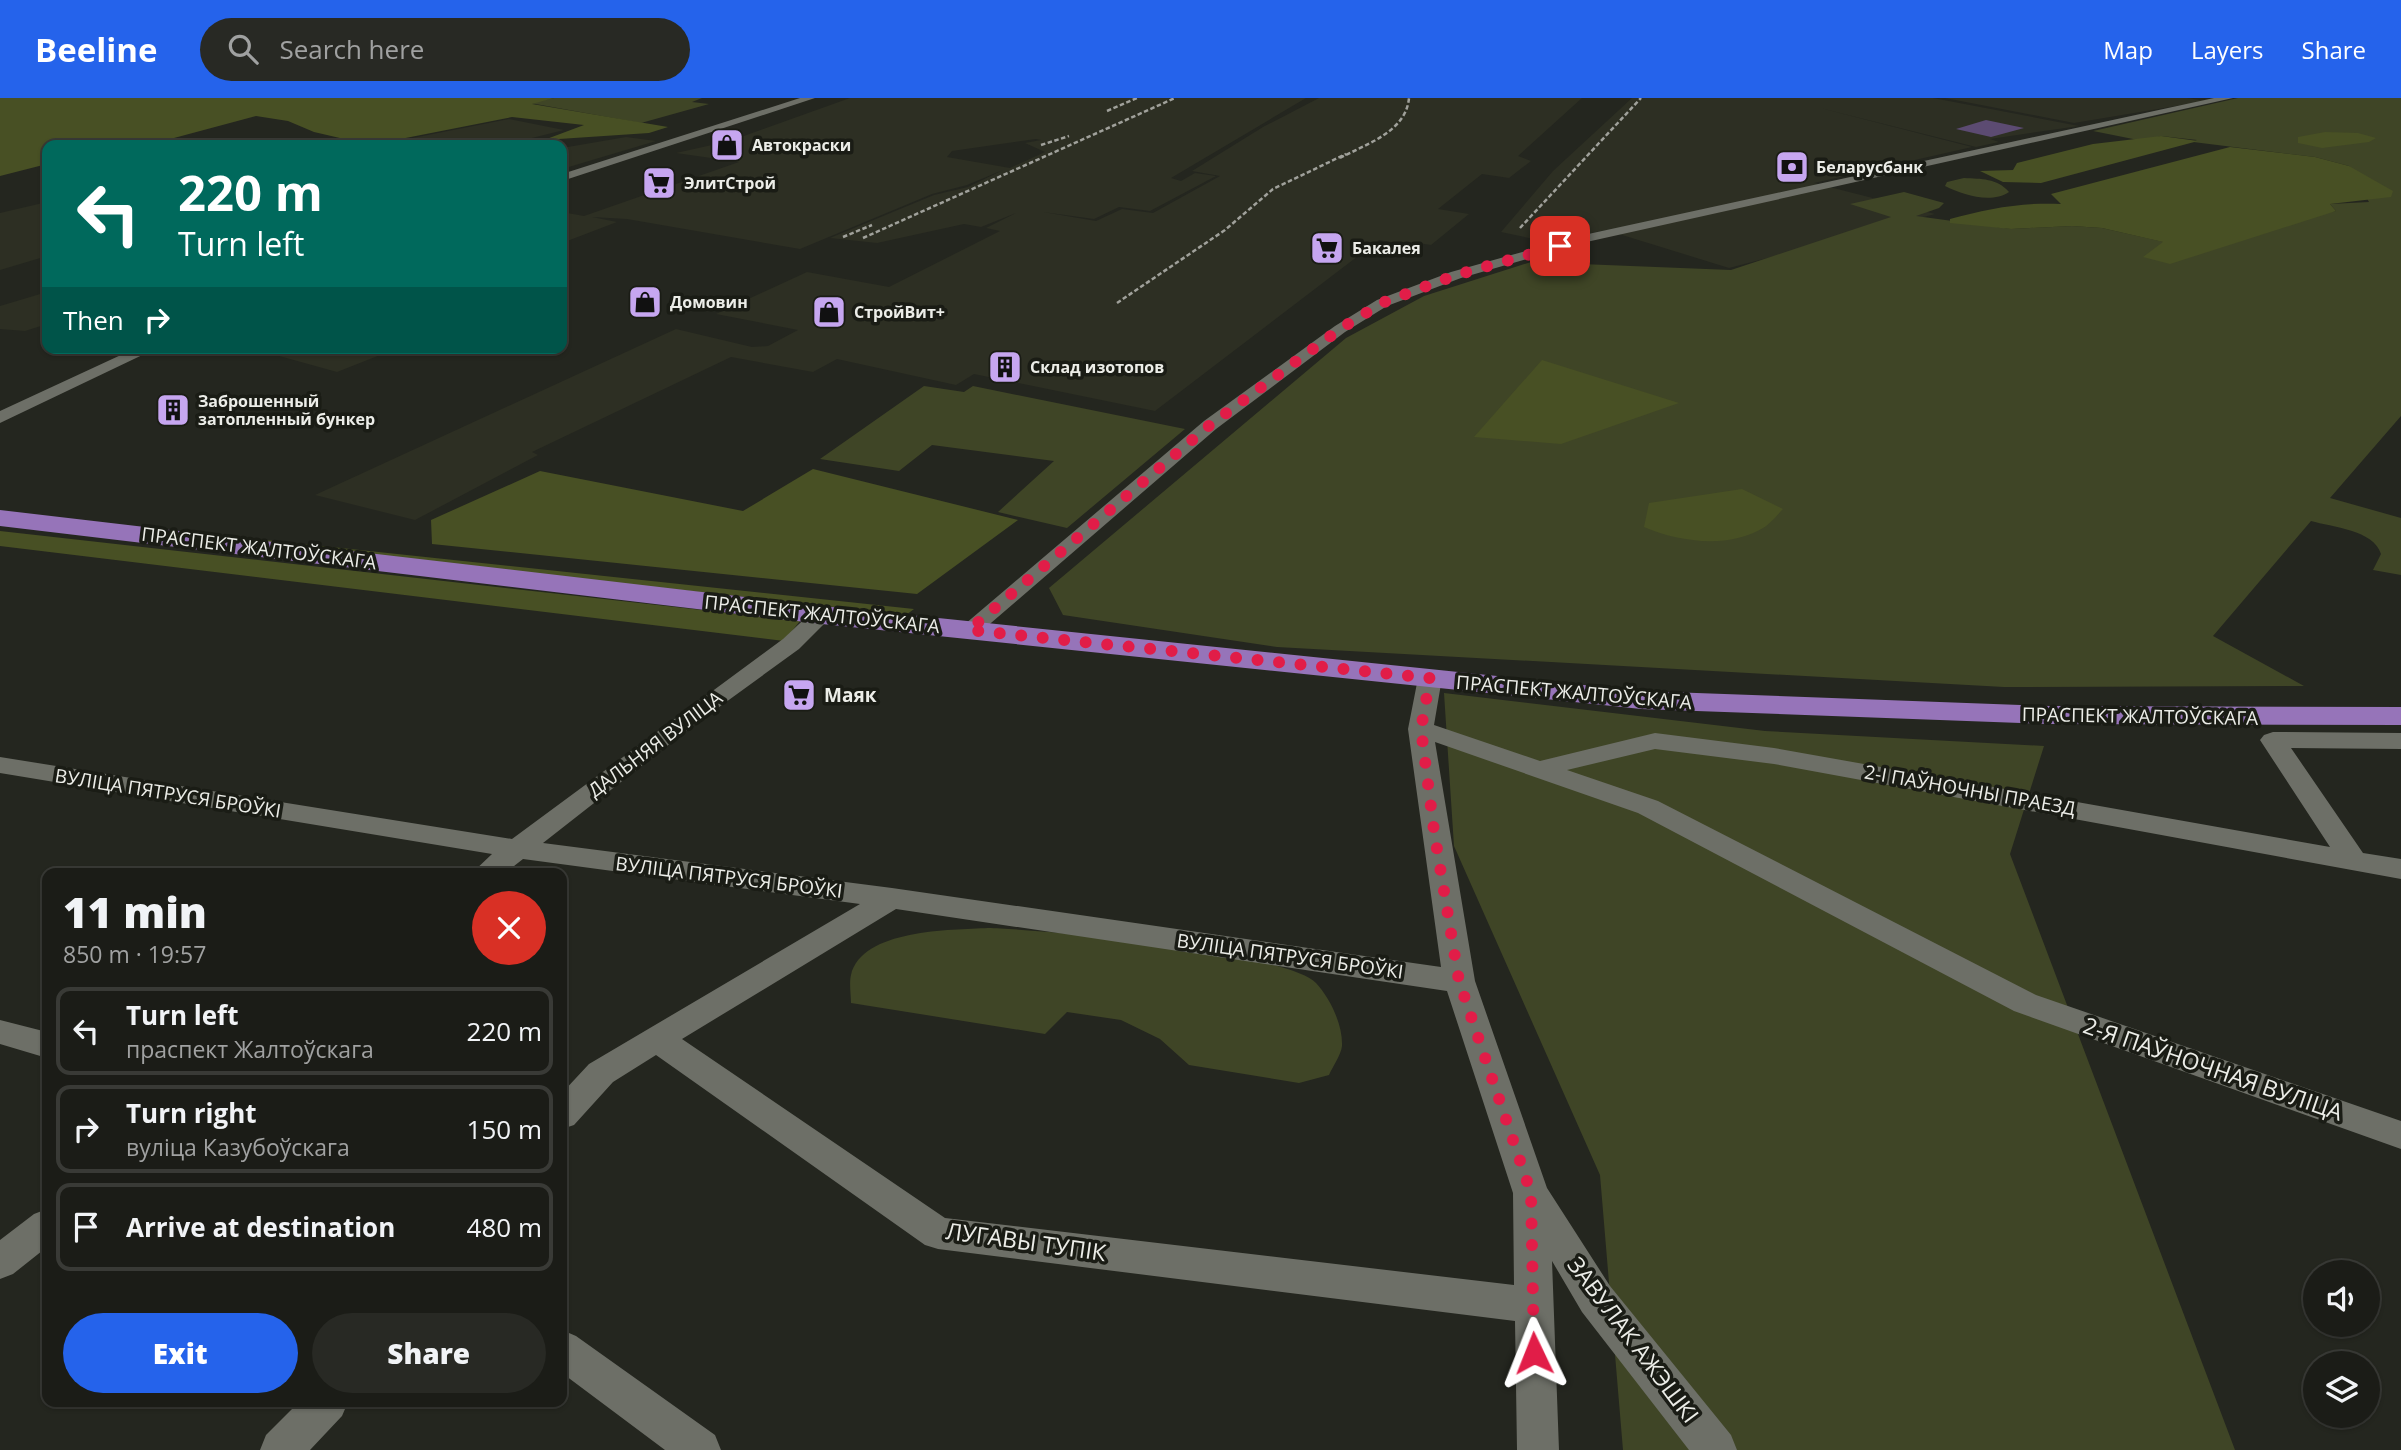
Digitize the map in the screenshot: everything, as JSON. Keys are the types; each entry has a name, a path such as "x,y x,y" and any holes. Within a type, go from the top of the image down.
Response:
{"main road":[{"name":"ПРАСПЕКТ ЖАЛТОЎСКАГА","path":"0,518 822,615 1641,701 2049,715 2401,716"}],"street":[{"path":"567,176 810,98"},
{"path":"969,630 1210,425 1340,329 1382,303 1456,275 1579,240 2228,98"},
{"path":"0,418 136,354"},
{"name":"ДАЛЬНЯЯ ВУЛІЦА","path":"492,868 677,726 791,644 822,615"},
{"path":"1430,678 1421,729 1434,831 1459,981 1531,1193 1538,1450"},
{"name":"2-Я ПАЎНОЧНАЯ ВУЛІЦА","path":"1421,729 1648,807 2025,1003 2401,1135"},
{"path":"2352,858 2273,740 2401,741"},
{"name":"2-І ПАЎНОЧНЫ ПРАЕЗД","path":"1539,769 1655,741 1774,756 2352,858 2401,869"},
{"name":"ВУЛІЦА ПЯТРУСЯ БРОЎКІ","path":"0,765 516,849 892,898 1459,981"},
{"path":"567,1110 601,1073 892,898"},
{"path":"0,1032 42,1044"},
{"name":"ЛУГАВЫ ТУПІК","path":"657,1038 938,1233 1533,1305"},
{"name":"ЗАВУЛАК АЖЭШКІ","path":"1531,1193 1596,1299 1716,1450"},
{"path":"0,1262 42,1229"},
{"path":"567,1353 700,1450"},
{"path":"281,1450 322,1407"}],"shaded area":[{"path":"850,98 1306,98 1171,178 1181,181 1195,173 1216,176 1150,211 1119,207 1094,219 1043,212 1096,221 1122,209 1153,213 1220,176 1192,171 1263,127 1319,98 1582,98 1518,156 1531,161 1509,178 1482,174 1438,209 1469,214 1431,245 1418,243 1413,246 1379,240 1155,411 974,374 956,385 837,359 813,372 731,357 532,452 538,455 415,520 315,495 676,329 752,347 768,346 798,330 716,314 807,272 889,287 1000,231 986,228 1016,213 981,227 964,224 877,243 830,238 934,195 968,187 1003,170 967,185 932,194 800,249 627,219 592,217 617,222 567,241 567,213 584,216 739,162 676,153 730,141","holes":["1041,140 1025,143 1045,152 1010,168 947,157 952,151"]},
{"path":"1632,98 1933,98 2079,126 1990,139 1999,142 1976,147 1820,108 1972,147 1814,183 1935,214 1729,268 1606,230 1548,242 1501,232 1553,171"},
{"path":"1945,98 2187,98 2206,101 2074,123"},
{"path":"509,119 564,130 524,140 402,140"},
{"path":"1986,120 2024,128 1991,137 1956,129"},
{"path":"626,137 656,141 567,168 567,147"},
{"path":"42,203 42,257 0,270 0,213"},
{"path":"42,293 42,326 25,331 0,329 0,306"},
{"path":"272,354 383,354 337,372"}],"green space":[{"path":"0,98 554,98 532,104 668,127 649,133 544,140 584,125 512,117 395,140 348,140 314,132 288,121 256,116 159,140 42,140 42,165 0,176"},
{"path":"554,98 702,98 692,102 709,104 641,123 530,103"},
{"path":"2238,98 2401,98 2401,416 2330,498 2401,518 2401,575 2373,570 2381,554 2370,540 2351,531 2311,521 2213,636 2304,686 2004,687 1277,647 1063,615 1049,588 1346,338 1424,296 1531,262 1731,270 1891,217 1850,204 1904,192 1944,203 1939,208 1916,216 2011,229 2072,226 2102,228 2164,242 2336,211 2330,204 2369,202 2349,166 2315,157 2161,136 2143,141 2093,131"},
{"path":"2325,132 2358,133 2376,138 2369,142 2322,148 2298,143 2298,137"},
{"path":"2161,136 2198,141 2041,183 2003,182 1980,171 2013,170 2017,163 2093,144"},
{"path":"2230,147 2315,157 2349,166 2393,191 2391,197 2330,204 2336,211 2170,264 2143,257 2163,242 2102,228 2072,226 2011,229 1950,223 1950,219 1991,209 2061,204 2051,194"},
{"path":"1964,178 1994,182 2009,192 2002,196 1986,198 1968,195 1945,186 1947,182"},
{"path":"1542,360 1679,403 1561,444 1474,437"},
{"path":"924,386 964,392 973,386 1185,429 1067,528 998,512 1054,461 932,445 899,471 820,459"},
{"path":"813,469 1018,520 917,594 432,544 431,520 540,471 743,511"},
{"path":"1742,489 1783,509 1763,528 1735,539 1688,539 1644,527 1649,503"},
{"path":"0,531 800,621 784,641 0,546"},
{"path":"181,531 914,609 906,615 174,534"},
{"path":"1444,693 1765,731 2044,746 2010,854 2235,1450 1623,1450 1600,1175 1454,846"},
{"path":"988,928 1161,944 1260,961 1296,972 1316,983 1331,1004 1342,1038 1340,1053 1329,1075 1299,1083 1189,1065 1160,1039 1121,1020 1067,1012 1045,1034 851,1003 851,975 859,960 872,949 889,940 910,935"}],"railway":[{"path":"1107,111 1137,98"},
{"path":"863,238 1175,98"},
{"path":"1340,158 1393,128 1401,120 1409,98"},
{"path":"1520,228 1641,98"},
{"path":"1041,145 1069,136"},
{"path":"1117,303 1225,230 1273,189 1346,154"},
{"path":"843,237 872,225"}],"place":[{"name":"Автокраски","path":"727,145"},
{"name":"Беларусбанк","path":"1792,167"},
{"name":"ЭлитСтрой","path":"659,183"},
{"name":"Бакалея","path":"1327,248"},
{"name":"Домовин","path":"645,302"},
{"name":"СтройВит+","path":"829,312"},
{"name":"Склад изотопов","path":"1005,367"},
{"name":"Заброшенный затопленный бункер","path":"173,410"},
{"name":"Маяк","path":"799,695"}],"route":[{"path":"1534,1353 1531,1193 1459,981 1434,831 1421,729 1430,678 969,630 1210,425 1340,329 1382,303 1456,275 1560,246"}]}
